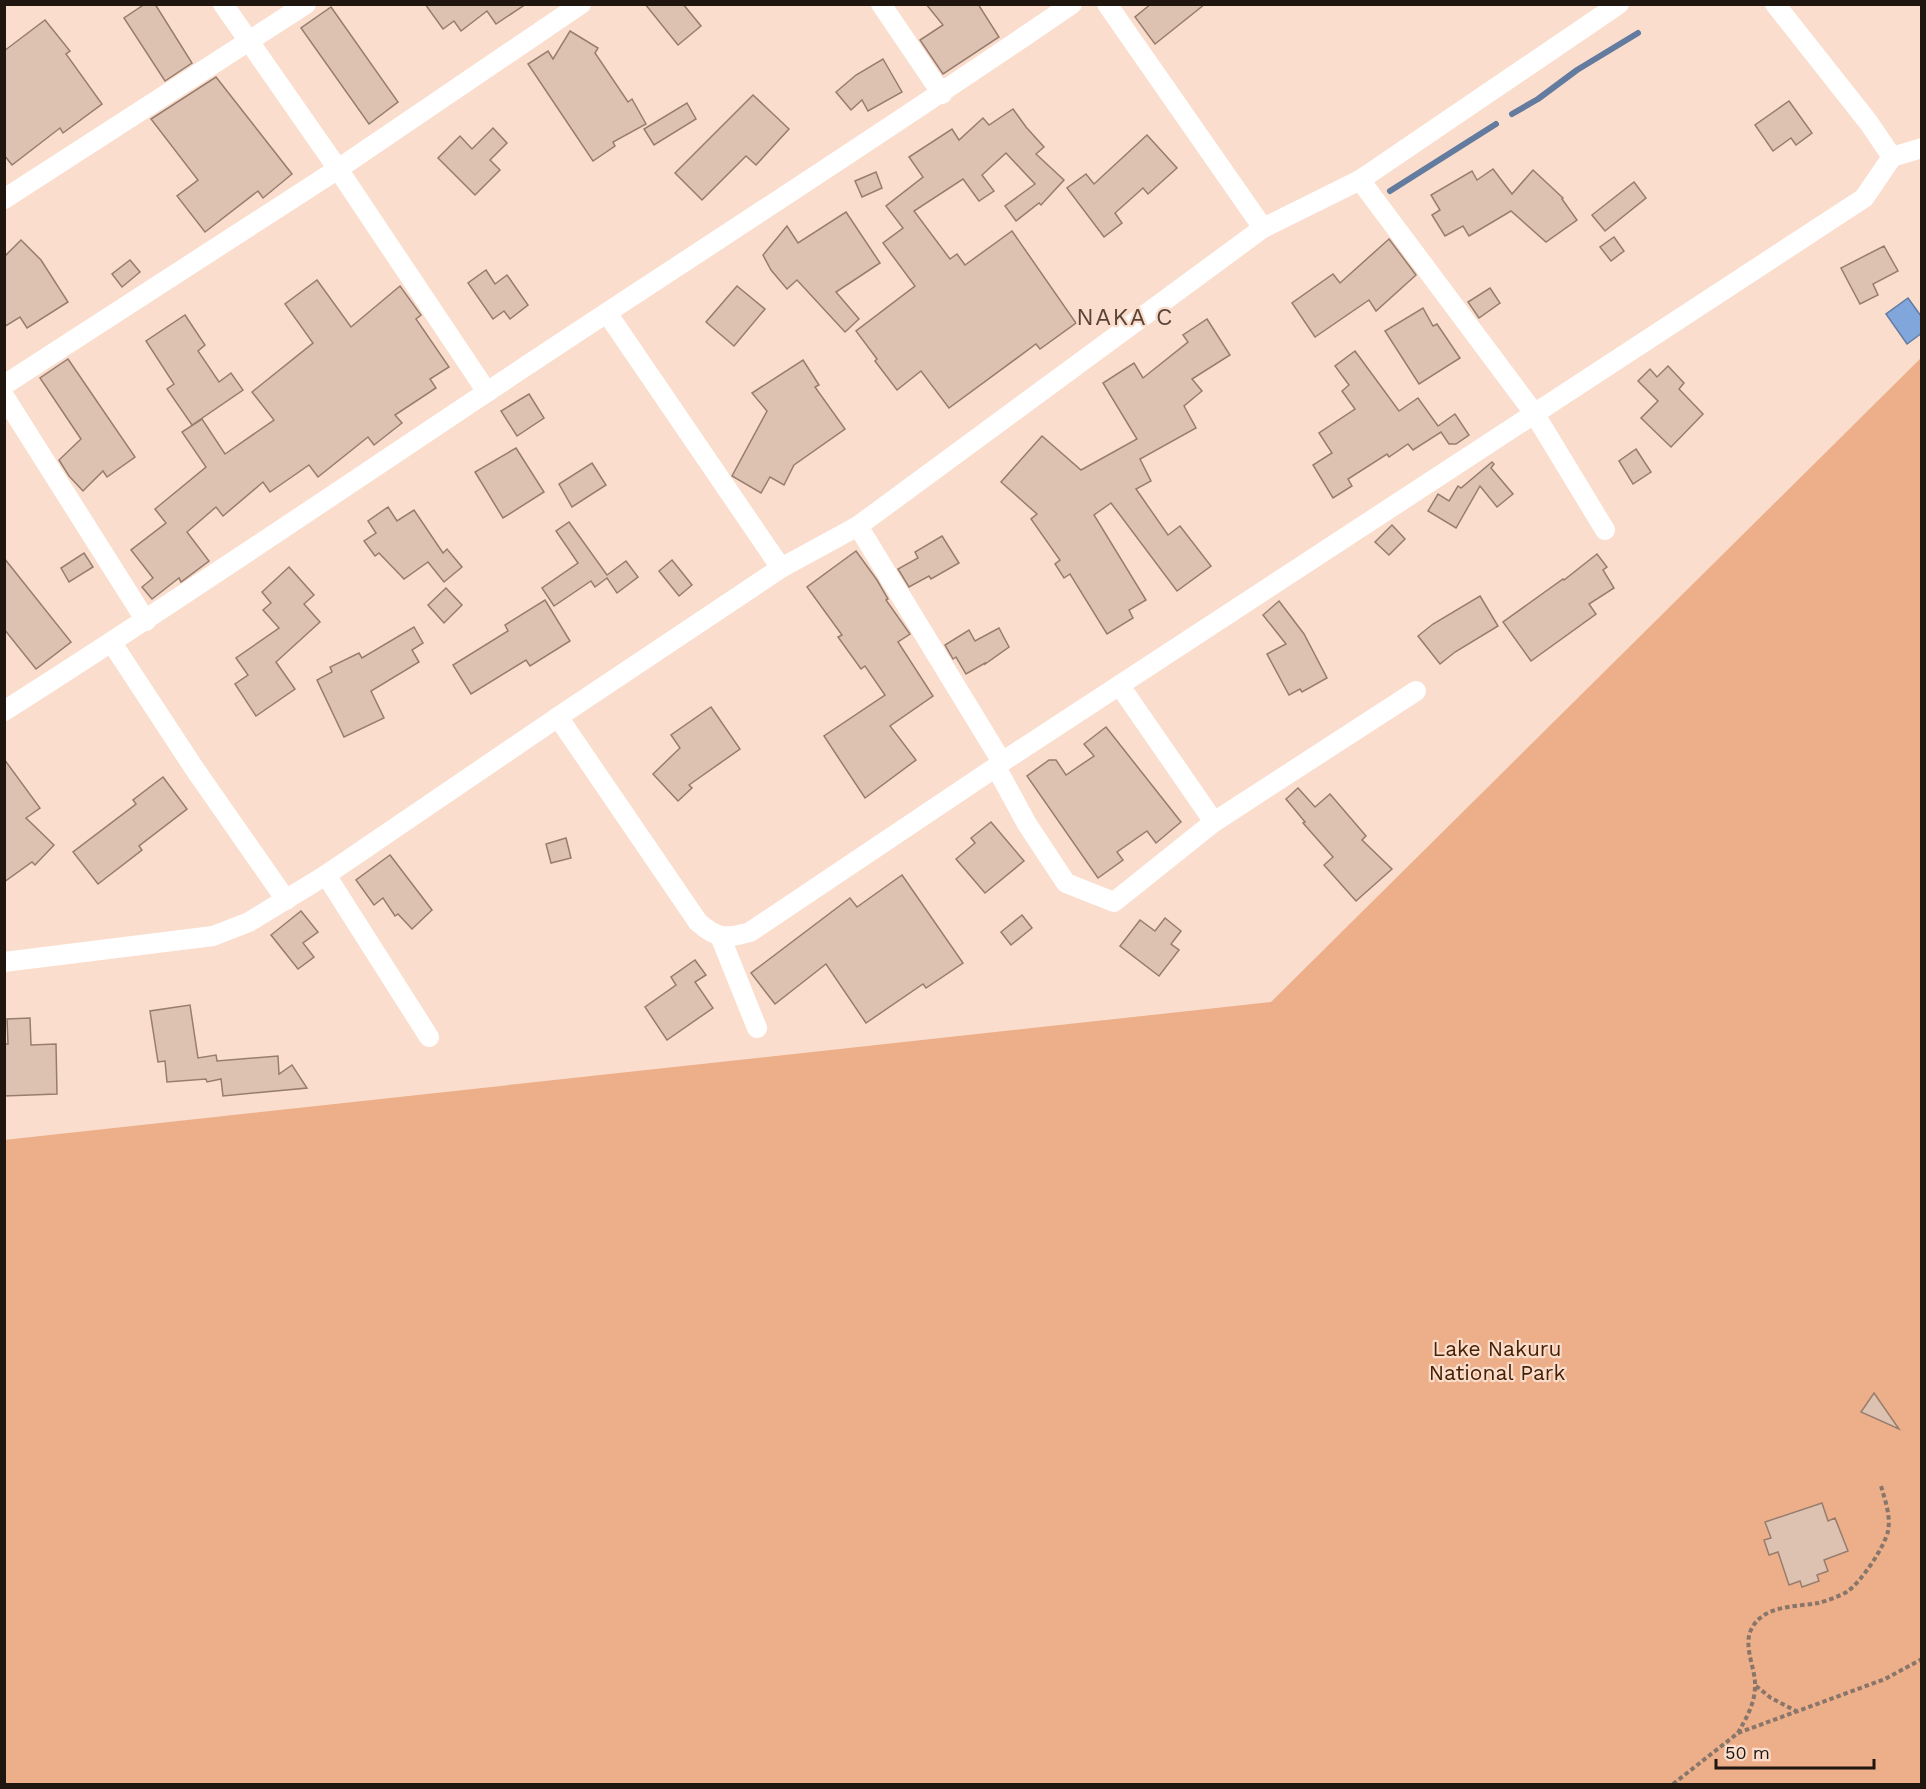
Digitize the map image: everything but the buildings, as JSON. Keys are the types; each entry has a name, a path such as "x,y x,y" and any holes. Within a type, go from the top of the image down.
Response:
{"street":[{"path":"223,4 338,169 487,392"},
{"path":"4,199 306,4"},
{"path":"4,385 338,169 581,4"},
{"path":"881,4 942,94"},
{"path":"4,711 146,621 487,392 942,94 1072,4"},
{"path":"1107,4 1263,228"},
{"path":"4,962 213,936 249,922 326,875 781,568 858,526 1263,228 1360,180 1618,4"},
{"path":"1774,4 1869,123 1892,157"},
{"path":"558,717 698,922 711,933 720,936 733,937 750,932 999,765 1864,198 1892,157 1922,148"},
{"path":"1360,180 1534,413 1605,530"},
{"path":"607,313 781,568"},
{"path":"4,396 146,621"},
{"path":"858,526 999,765 1027,824 1066,883 1114,902 1214,822 1416,691"},
{"path":"112,643 194,768 286,900"},
{"path":"1120,686 1214,822"},
{"path":"326,875 429,1037"},
{"path":"720,936 757,1028"}],"path":[{"path":"1738,1733 1753,1705 1756,1685 1748,1652 1751,1629 1763,1615 1786,1607 1820,1602 1848,1591 1877,1557 1888,1531 1887,1507 1881,1486"},
{"path":"1673,1785 1738,1733 1885,1679 1922,1659"},
{"path":"1756,1685 1771,1698 1797,1711"}],"green space":[{"name":"Lake Nakuru National Park","path":"1921,358 1921,1784 5,1784 4,1140 1271,1002"}],"water":[{"path":"1908,298 1921,316 1922,333 1907,344 1886,314"}],"waterway":[{"path":"1512,114 1538,99 1577,70 1638,33"},
{"path":"1390,191 1496,124"}],"district":[{"name":"NAKA C","path":"1125,317"}]}
